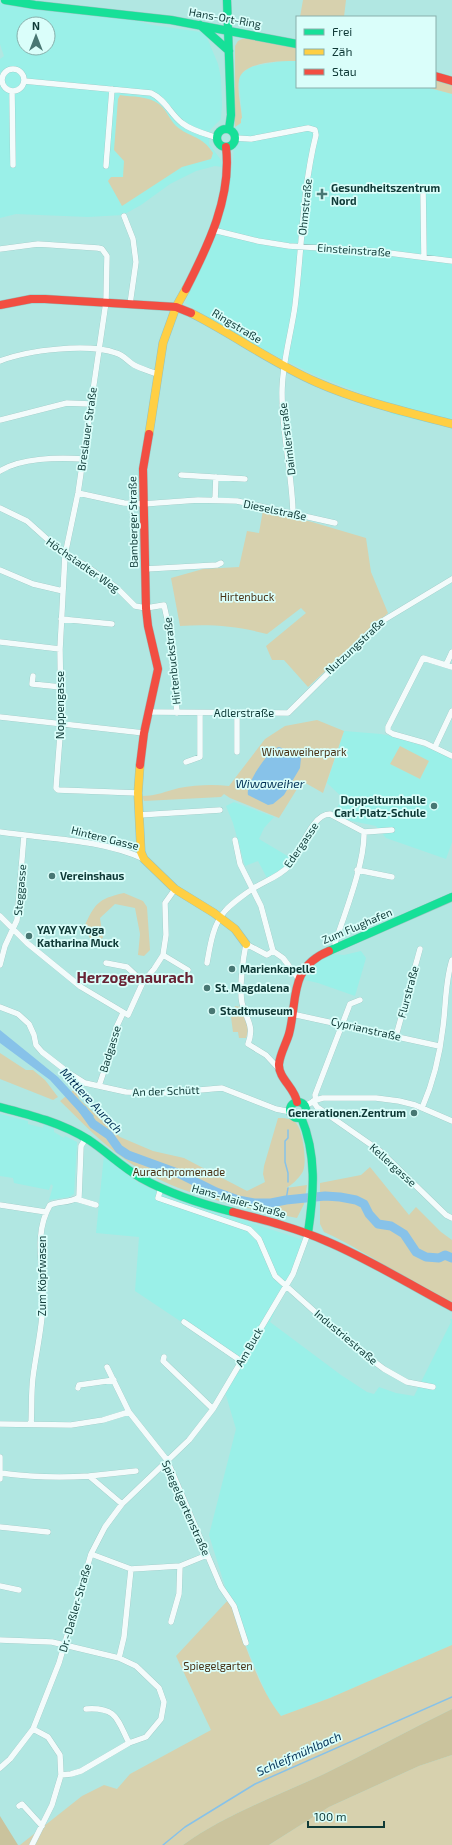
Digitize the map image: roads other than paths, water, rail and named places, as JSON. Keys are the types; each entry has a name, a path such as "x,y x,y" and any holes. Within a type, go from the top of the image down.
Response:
{"street":[{"name":"Hans-Ort-Ring","path":"5,0 37,5 126,13 200,24 296,44"},
{"path":"227,0 231,115 229,129 234,138 233,143 226,147 219,143 218,138 220,131 229,129"},
{"path":"200,24 229,51"},
{"path":"13,69 20,71 24,81 21,87 12,91 6,87 3,82 4,75 13,69"},
{"path":"436,76 452,81"},
{"path":"24,81 151,93 163,100 181,123 193,130 218,138"},
{"path":"106,166 112,89"},
{"path":"12,91 12,165"},
{"name":"Ohmstraße","path":"234,138 251,139 308,128 315,130 316,135 308,178 295,309 283,365"},
{"name":"Bamberger Straße","path":"144,859 141,852 138,793 139,767 144,733 158,664 148,626 146,608 143,469 163,343 176,307 206,250 213,230 226,185 228,164 226,147"},
{"path":"423,187 424,257"},
{"path":"124,216 133,239 136,262 130,304"},
{"name":"Einsteinstraße","path":"213,230 258,241 301,247 373,251 452,262"},
{"name":"Breslauer Straße","path":"0,249 38,244 102,249 107,256 106,302 78,493 65,555"},
{"name":"Ringstraße","path":"0,305 31,299 176,307 200,317 249,347 316,382 350,395 452,424"},
{"path":"0,361 39,351 99,349 117,353 125,357 134,365 157,374"},
{"name":"Daimlerstraße","path":"283,365 283,408 292,485 292,513"},
{"path":"0,420 60,404 90,404"},
{"path":"0,471 12,465 48,458 61,457 83,459"},
{"path":"181,475 245,479"},
{"path":"215,500 216,477"},
{"name":"Dieselstraße","path":"78,493 124,503 143,504 215,500 249,503 335,523"},
{"name":"Höchstadter Weg","path":"0,508 27,520 65,555 85,565 117,588 136,606 146,608"},
{"name":"Noppengasse","path":"65,555 60,649 61,723 56,788 58,790 138,793"},
{"path":"145,569 217,565 220,563"},
{"path":"0,570 33,584 63,591"},
{"name":"Nutzungstraße","path":"288,713 378,623 452,579"},
{"name":"Hirtenbuckstraße","path":"146,608 164,605 170,632 178,713"},
{"path":"61,619 112,624"},
{"path":"0,642 60,649"},
{"path":"452,652 449,666 428,658 424,658 421,661 388,727 388,731 393,734 435,747 452,756"},
{"path":"33,676 32,684 61,687"},
{"path":"435,747 452,711"},
{"name":"Adlerstraße","path":"149,712 288,713"},
{"name":"Adlerstraße","path":"186,762 200,757 200,713"},
{"path":"237,713 237,752"},
{"path":"0,717 144,733"},
{"path":"140,816 220,810"},
{"name":"Edergasse","path":"220,918 225,910 253,889 272,879 287,868 317,820 325,814 330,814 364,832"},
{"path":"336,948 335,943 357,870 364,840 364,832 392,830"},
{"name":"Hintere Gasse","path":"0,832 77,840 125,852 144,859 175,889 235,929 246,944"},
{"name":"Steggasse","path":"0,965 5,946 14,931 20,907 24,835"},
{"path":"235,840 240,864 261,906 273,951 283,958 298,978"},
{"path":"357,870 392,876"},
{"path":"175,889 165,903 166,935 163,955 188,970"},
{"name":"Zum Flughafen","path":"279,1069 280,1059 286,1046 298,978 303,970 317,956 452,897"},
{"path":"0,916 14,931 80,987 125,1014"},
{"path":"207,963 210,942 220,918"},
{"path":"273,951 267,955 246,944 243,962 242,1004 252,1031 248,1044 266,1055 279,1069 301,1104 305,1114 301,1117 295,1117 290,1112 292,1105 301,1104 323,1098 389,1099 422,1108 452,1121"},
{"name":"Flurstraße","path":"396,1036 420,949"},
{"name":"Badgasse","path":"98,1086 111,1050 116,1028 143,982 163,955"},
{"path":"422,1108 430,1087 443,1029 446,987 452,960"},
{"path":"106,963 127,967 143,982"},
{"path":"314,1100 350,1004 360,1000"},
{"name":"An der Schütt","path":"0,1007 18,1014 29,1024 34,1035 36,1045 49,1058 85,1083 126,1092 153,1093 222,1088 276,1110 290,1112"},
{"name":"Cyprianstraße","path":"292,1014 439,1046"},
{"name":"Kellergasse","path":"314,1100 316,1108 380,1151 446,1215 452,1218"},
{"name":"Hans-Maier-Straße","path":"0,1107 49,1121 86,1138 119,1164 161,1188 193,1201 263,1218 308,1233 354,1255 452,1307"},
{"path":"301,1117 307,1129 311,1146 313,1180 308,1233"},
{"path":"76,1199 78,1196 81,1146 86,1138"},
{"name":"Industriestraße","path":"161,1188 158,1198 242,1226 255,1234 259,1239 271,1270 286,1286 352,1345 384,1369 407,1382 433,1387"},
{"path":"0,1205 46,1212 50,1205 76,1199 96,1205"},
{"name":"Zum Köpfwasen","path":"31,1424 33,1379 43,1305 40,1241 46,1212"},
{"name":"Am Buck","path":"168,1460 189,1440 213,1409 286,1286 300,1257 308,1233"},
{"path":"184,1322 241,1361"},
{"path":"164,1357 163,1361 213,1409"},
{"name":"Spiegelgartenstraße","path":"108,1367 129,1412 168,1460 221,1587 234,1606 246,1643"},
{"path":"78,1388 79,1385 114,1380"},
{"path":"0,1424 71,1425 103,1420 129,1412"},
{"path":"0,1457 0,1475 30,1477 90,1476 136,1471"},
{"name":"Dr.-Daßler-Straße","path":"0,1768 10,1759 33,1729 59,1663 91,1554 105,1527 122,1504 168,1460"},
{"path":"90,1476 122,1504"},
{"path":"0,1527 48,1532"},
{"path":"91,1554 131,1569 180,1566 207,1555"},
{"path":"171,1622 179,1594 180,1566"},
{"path":"119,1658 124,1637 131,1569"},
{"path":"0,1586 19,1590"},
{"path":"0,1640 52,1642 119,1658 136,1666 160,1688 164,1702 161,1719 146,1737 129,1743 81,1771 61,1775"},
{"path":"86,1709 97,1708 111,1712 117,1717 129,1743"},
{"path":"32,1845 52,1805 61,1775 60,1755 48,1737 33,1729"},
{"path":"19,1806 22,1804 42,1826"}],"water":[{"name":"Wiwaweiher","path":"279,747 298,754 301,758 300,768 284,795 273,804 268,805 248,795 248,790 250,783 264,760"},
{"path":"0,1030 58,1077 94,1116 88,1122 50,1080 0,1043"}],"waterway":[{"name":"Mittlere Aurach","path":"83,1110 93,1124 109,1135 119,1149 128,1155 180,1174 216,1192 238,1200 254,1203 271,1203 325,1196 356,1200 364,1204 369,1214 378,1224 391,1226 404,1234 416,1252 426,1257 439,1258 445,1255 452,1258"},
{"path":"288,1130 288,1138 285,1141 285,1162 288,1173 288,1182"},
{"path":"286,1200 288,1188"},
{"name":"Schleifmühlbach","path":"163,1845 185,1827 255,1784 452,1697"}],"place":[{"name":"Gesundheitszentrum Nord","path":"322,194"},
{"name":"Doppelturnhalle Carl-Platz-Schule","path":"434,806"},
{"name":"Vereinshaus","path":"52,876"},
{"name":"YAY YAY Yoga Katharina Muck","path":"29,936"},
{"name":"Marienkapelle","path":"232,969"},
{"name":"St. Magdalena","path":"207,988"},
{"name":"Stadtmuseum","path":"212,1011"},
{"name":"Generationen.Zentrum","path":"414,1113"}],"district":[{"name":"Herzogenaurach","path":"135,978"}],"park label":[{"name":"Hirtenbuck","path":"247,597"},
{"name":"Wiwaweiherpark","path":"304,752"},
{"name":"Aurachpromenade","path":"179,1172"},
{"name":"Spiegelgarten","path":"218,1666"}]}
